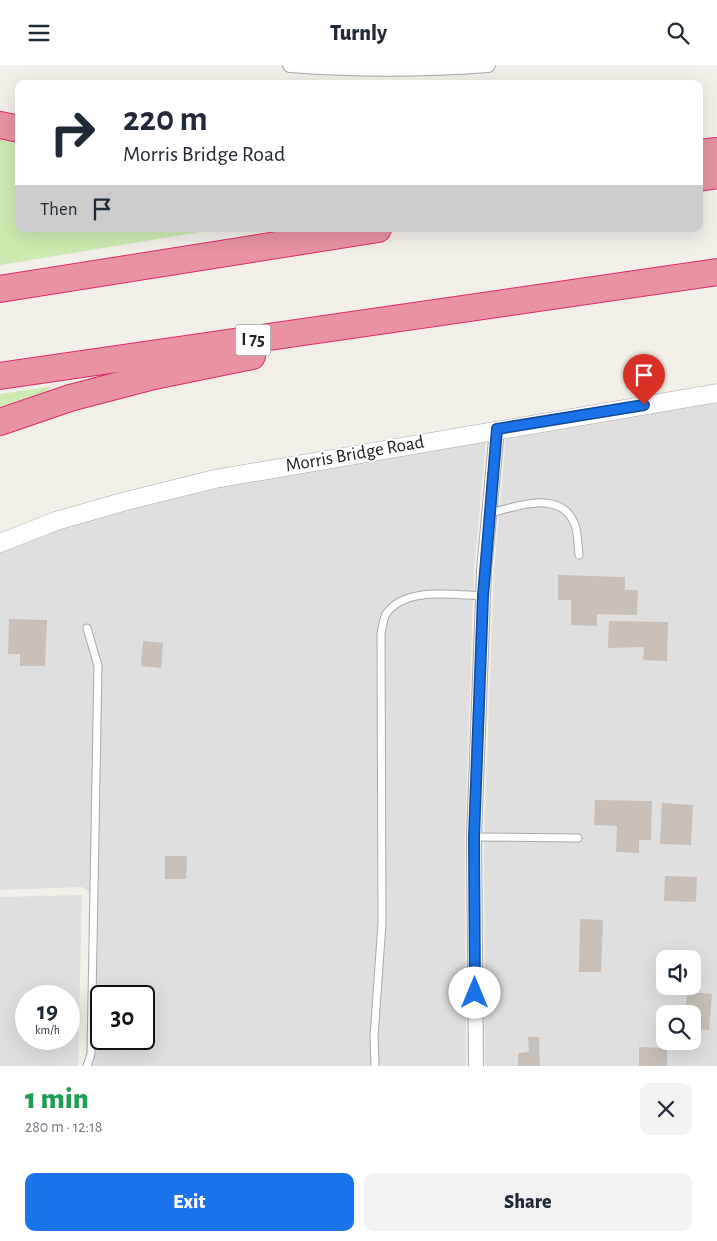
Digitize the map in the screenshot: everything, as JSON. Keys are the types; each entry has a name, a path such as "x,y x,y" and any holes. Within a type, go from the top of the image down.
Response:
{"highway":[{"path":"0,125 15,128"},
{"path":"703,153 717,151"},
{"path":"703,177 717,175"},
{"path":"0,289 359,232"},
{"name":"I 75","path":"0,376 717,272"},
{"path":"0,422 70,398 154,377 505,303"}],"street":[{"path":"290,65 400,69 488,65"},
{"name":"Morris Bridge Road","path":"0,543 56,521 214,479 497,429 717,393"},
{"path":"476,1066 474,837 483,596 497,429"}],"lane":[{"path":"489,513 536,503 553,503 568,511 576,526 580,555"},
{"path":"375,1066 374,1037 382,923 382,633 386,615 399,602 422,594 483,596"},
{"path":"87,628 98,666 91,1054 88,1066"},
{"path":"474,837 578,838"}],"shaded area":[{"path":"717,402 717,1066 485,1066 484,837 494,571 506,437"},
{"path":"486,440 474,570 465,836 466,1066 86,1066 91,895 89,891 82,887 0,890 0,552 60,529 217,487"},
{"path":"82,895 80,985 15,985 15,1050 78,1050 78,1066 0,1066 0,897"}],"green space":[{"path":"0,139 15,143 15,232 200,232 0,265"},
{"path":"49,387 49,393 0,409 0,394"}],"building":[{"path":"558,575 625,577 625,590 638,590 637,615 597,614 597,626 571,625 571,600 558,600"},
{"path":"9,619 47,620 45,666 20,666 20,654 8,654"},
{"path":"609,621 668,622 667,661 643,660 644,647 608,648"},
{"path":"143,641 163,643 161,668 141,666"},
{"path":"595,800 652,801 651,840 639,840 639,853 616,852 617,826 594,825"},
{"path":"662,803 693,805 691,845 660,844"},
{"path":"165,856 187,856 186,879 165,879"},
{"path":"665,876 697,877 696,902 664,901"},
{"path":"580,919 603,920 601,972 579,972"},
{"path":"712,994 709,1030 701,1030 701,1005 686,1005 687,995"},
{"path":"528,1037 539,1037 540,1066 518,1066 518,1053 529,1052"},
{"path":"639,1047 667,1050 667,1066 639,1066"}],"route":[{"path":"475,993 474,837 483,596 497,429 644,405"}]}
